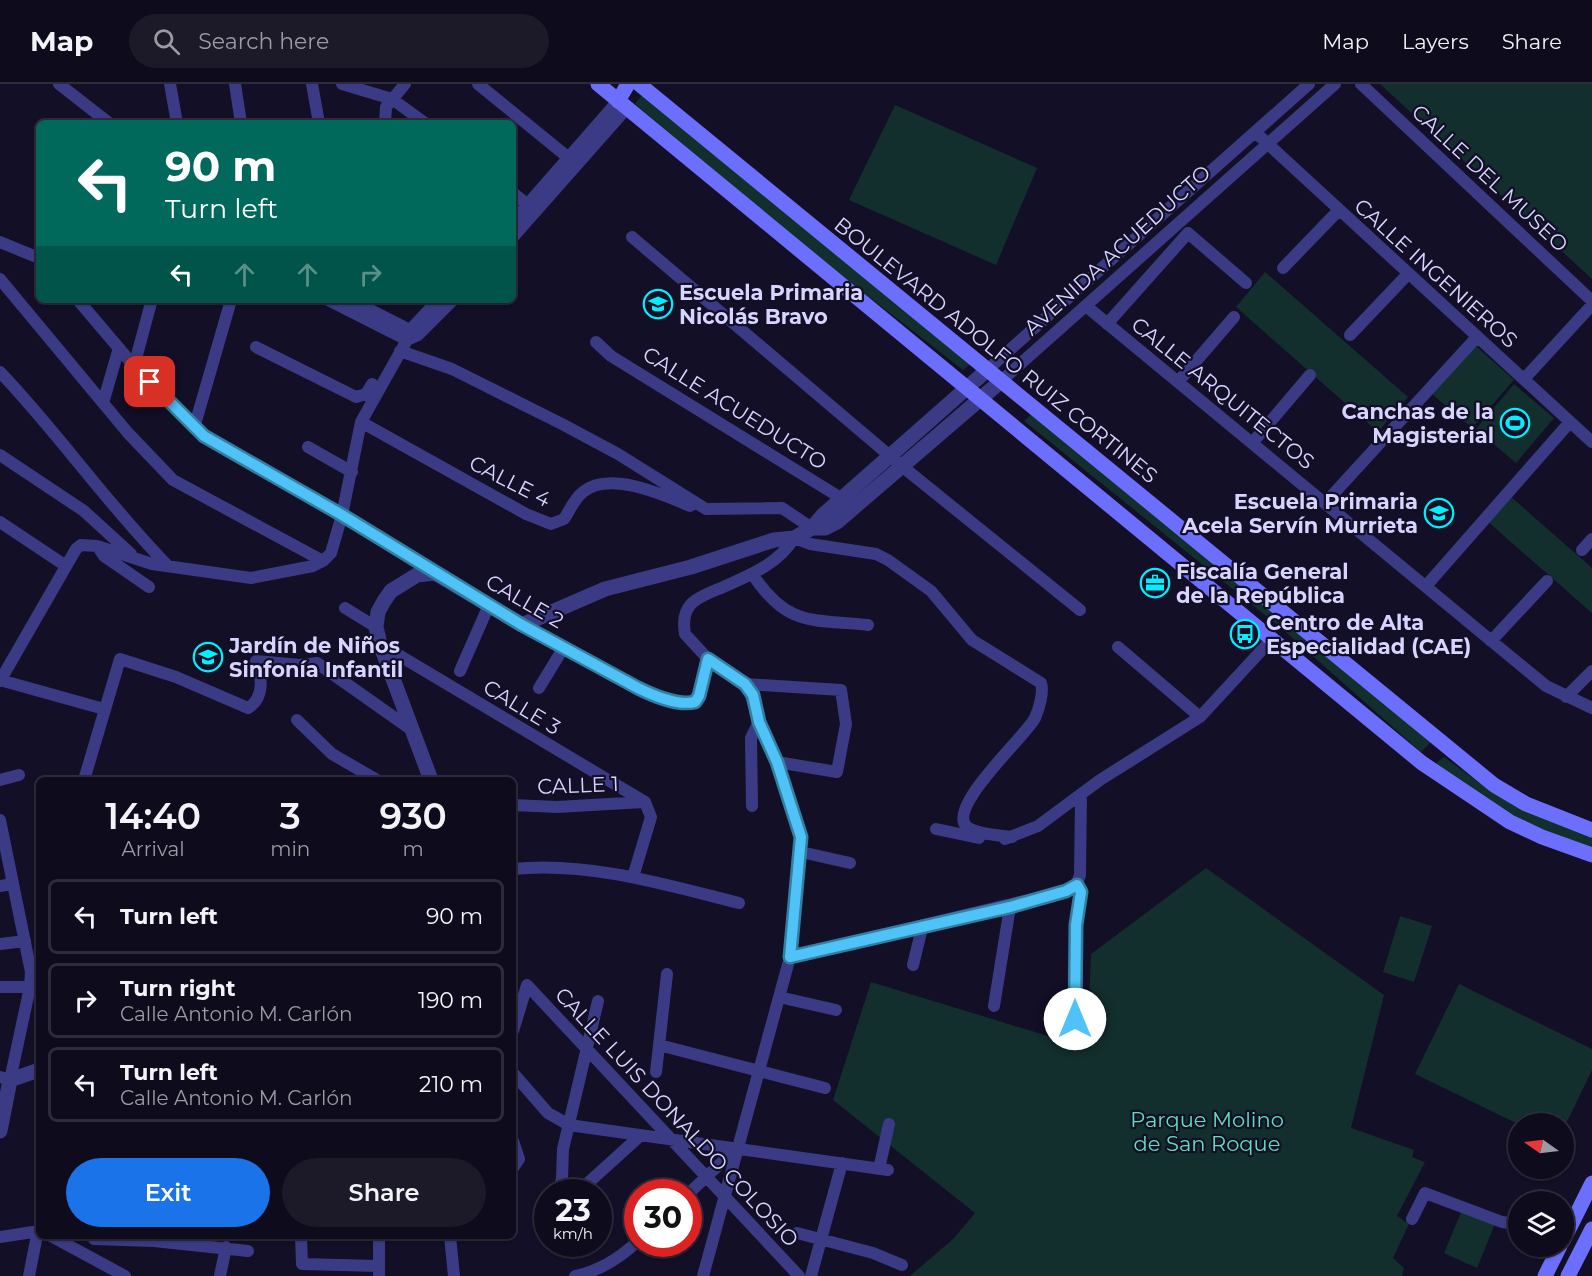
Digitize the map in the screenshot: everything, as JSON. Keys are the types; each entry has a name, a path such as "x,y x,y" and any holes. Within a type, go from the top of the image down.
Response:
{"main road":[{"path":"598,84 1422,763 1479,804 1542,837 1592,855"},
{"path":"622,104 628,84"},
{"path":"622,104 643,85"},
{"name":"BOULEVARD ADOLFO RUIZ CORTINES","path":"643,85 986,371 1302,625 1494,785 1526,804 1592,830"},
{"path":"1574,1218 1592,1183"},
{"path":"1568,1276 1592,1229"},
{"path":"1545,1276 1554,1257"}],"street":[{"path":"59,84 104,120"},
{"path":"170,84 176,120"},
{"path":"235,84 241,120"},
{"path":"312,84 318,120"},
{"path":"342,84 392,99 421,120"},
{"path":"384,120 383,115 392,99 405,84"},
{"path":"478,84 574,162"},
{"name":"AVENIDA ACUEDUCTO","path":"522,625 605,589 691,567 774,540 794,538 812,528 825,528 891,456 1309,84"},
{"name":"AVENIDA ACUEDUCTO","path":"848,503 903,467 981,400 1335,84"},
{"name":"CALLE DEL MUSEO","path":"1361,84 1592,303"},
{"path":"516,229 622,104"},
{"name":"CALLE INGENIEROS","path":"1255,132 1476,338 1592,442"},
{"path":"516,227 528,205 574,162"},
{"path":"516,195 528,205"},
{"path":"1282,268 1338,211"},
{"path":"1107,324 1188,233 1246,283"},
{"path":"632,237 903,467 1080,610"},
{"path":"0,242 36,257"},
{"path":"1350,335 1408,274"},
{"path":"0,279 103,403 173,480 323,561"},
{"name":"CALLE 2","path":"81,303 135,366 204,436 342,515 522,625 655,696 688,704 695,702 699,696 708,659"},
{"path":"135,366 152,303"},
{"path":"195,428 230,303"},
{"path":"334,303 406,340 418,335 450,303"},
{"path":"356,303 406,340 452,369 618,454 706,509 782,508 812,528"},
{"path":"104,709 0,681 76,549 81,545 97,546 168,567 251,578 313,566 323,561 331,553 342,515 361,422 406,340 436,303"},
{"path":"1524,379 1592,303"},
{"name":"CALLE ARQUITECTOS","path":"1086,306 1546,686 1592,708"},
{"path":"1178,382 1234,317"},
{"path":"1326,502 1476,338"},
{"name":"CALLE ACUEDUCTO","path":"596,342 610,356 848,503"},
{"path":"256,347 356,396 366,394 378,374 389,369"},
{"path":"103,403 119,348"},
{"path":"0,372 24,397 126,524 168,567"},
{"path":"1253,442 1310,375"},
{"name":"CALLE 4","path":"361,422 526,514 551,524 558,524 564,519 582,492 592,486 644,488 691,507 706,509"},
{"path":"1426,586 1570,422"},
{"path":"308,447 352,472"},
{"path":"0,455 84,511 136,559"},
{"path":"0,522 66,566"},
{"path":"703,1276 790,957 801,837 777,762 759,722 753,695 745,684 708,659 685,634 683,623 686,610 699,597 752,574 786,552 794,538 810,544 876,554 888,560 931,591 972,639 1041,682 1043,689 1034,719 984,779 963,816 964,824 969,829 1012,837"},
{"path":"1582,550 1592,539"},
{"path":"97,546 104,556 149,587"},
{"path":"430,777 380,644 376,627 378,612 391,591 417,575 435,573"},
{"path":"752,574 762,589 793,616 868,626"},
{"path":"1491,641 1547,581"},
{"path":"460,671 489,605"},
{"path":"345,608 376,627"},
{"path":"936,829 1000,841 1038,826 1100,780 1200,717 1272,639"},
{"name":"CALLE 3","path":"380,644 645,802"},
{"path":"539,688 564,647"},
{"path":"1118,647 1200,717"},
{"path":"85,777 120,659 176,676 248,708 254,705 262,684 256,661 300,665 317,663 412,730"},
{"path":"1566,697 1592,671"},
{"path":"745,684 841,690 846,724 837,772 777,762"},
{"path":"297,720 332,754 372,777"},
{"path":"752,806 751,738 759,722"},
{"path":"0,780 19,775"},
{"path":"1075,1019 1081,795"},
{"path":"633,877 651,817 645,802"},
{"name":"CALLE 1","path":"516,806 557,807 645,802"},
{"path":"0,820 6,885 24,941 34,987 5,1079 0,1131"},
{"path":"801,852 850,863"},
{"path":"516,869 533,867 633,877 739,903"},
{"path":"790,957 1010,907 1079,888"},
{"path":"1079,888 1083,958"},
{"path":"994,1006 1010,907"},
{"path":"913,965 922,928"},
{"path":"0,944 24,941"},
{"path":"656,1072 668,974"},
{"name":"CALLE LUIS DONALDO COLOSIO","path":"516,1020 527,985 726,1195 799,1276"},
{"path":"0,987 34,987"},
{"path":"779,997 836,1010"},
{"path":"562,1179 563,1149 598,1001"},
{"path":"659,1045 759,1069 825,1088"},
{"path":"5,1079 36,1071"},
{"path":"516,1076 548,1113 569,1125 737,1147 883,1170 889,1124"},
{"path":"592,1179 640,1135"},
{"path":"702,1181 737,1147"},
{"path":"516,1150 519,1159 516,1164"},
{"path":"811,1276 842,1163"},
{"path":"1412,1219 1425,1192 1508,1223"},
{"path":"0,1237 36,1231"},
{"path":"796,1233 873,1253 902,1265"},
{"path":"29,1276 37,1239"},
{"path":"58,1239 122,1275"},
{"path":"94,1239 154,1241 248,1251"},
{"path":"301,1239 302,1264 379,1271 379,1239"},
{"path":"450,1239 454,1276"},
{"path":"1574,1243 1584,1245"},
{"path":"220,1276 226,1247"},
{"path":"575,1276 591,1272 611,1262 624,1252"}],"green space":[{"path":"1380,84 1592,84 1592,279"},
{"path":"643,94 974,361 963,370 809,250 635,104"},
{"path":"895,105 1037,168 996,265 849,200"},
{"path":"1265,272 1408,397 1378,432 1236,307"},
{"path":"1476,346 1514,380 1472,428 1432,394"},
{"name":"Canchas de la Magisterial","path":"1514,384 1554,418 1516,463 1476,429"},
{"path":"1032,414 1431,742 1421,752 1281,628 1024,421"},
{"path":"1510,496 1592,568 1592,613 1487,521"},
{"path":"1444,757 1495,794 1592,837 1592,850 1545,833 1486,803 1436,763"},
{"name":"Parque Molino de San Roque","path":"1206,868 1384,995 1351,1128 1414,1150 1412,1157 1425,1162 1397,1216 1409,1224 1393,1258 1404,1268 1402,1276 910,1276 953,1239 975,1213 833,1100 871,982 1087,1048 1091,954"},
{"path":"1400,916 1432,926 1414,982 1383,972"},
{"path":"1459,984 1592,1049 1592,1070 1571,1113 1508,1113 1508,1119 1415,1074"},
{"path":"1462,1210 1495,1224 1477,1268 1444,1253"}],"place":[{"name":"Escuela Primaria Nicolás Bravo","path":"658,304"},
{"name":"Canchas de la Magisterial","path":"1515,423"},
{"name":"Escuela Primaria Acela Servín Murrieta","path":"1439,513"},
{"name":"Fiscalía General de la República","path":"1155,583"},
{"name":"Centro de Alta Especialidad (CAE)","path":"1245,634"},
{"name":"Jardín de Niños Sinfonía Infantil","path":"208,657"}],"route":[{"path":"150,382 204,436 342,515 522,625 638,688 655,696 688,704 695,702 699,696 708,659 745,684 753,695 759,722 777,762 801,837 790,957 1010,907 1066,891 1077,885 1081,892 1076,925 1075,1019"}]}
